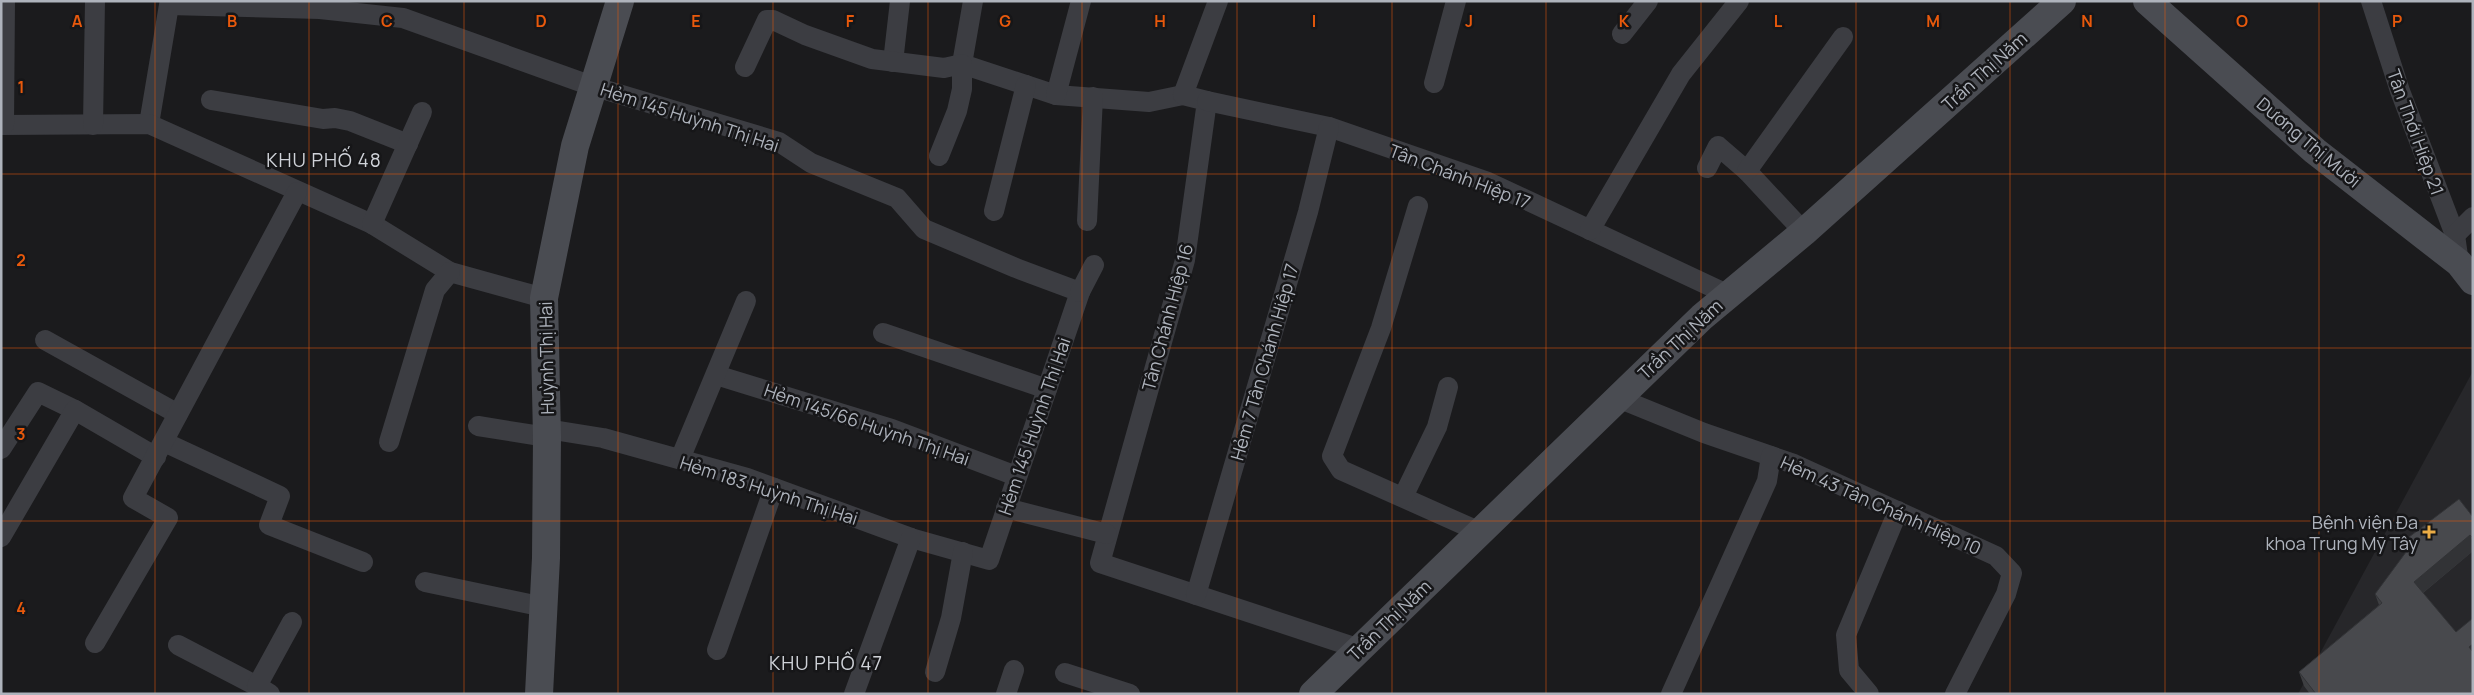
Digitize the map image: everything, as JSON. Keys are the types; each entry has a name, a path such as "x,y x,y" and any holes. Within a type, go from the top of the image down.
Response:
{"street":[{"path":"5,1 2,126 148,124 372,224 450,272 544,298"},
{"path":"93,124 95,1"},
{"name":"Huỳnh Thị Hai","path":"539,694 544,607 547,433 544,298 575,146 592,86 620,1"},
{"path":"894,62 900,1"},
{"path":"939,156 958,111 962,89 962,64 973,1"},
{"path":"1056,94 1081,1"},
{"path":"1183,94 1218,1"},
{"path":"1434,83 1456,1"},
{"path":"1622,34 1648,1"},
{"path":"1590,230 1681,74 1739,1"},
{"name":"Trần Thị Năm","path":"1313,694 1702,317 1804,232 2062,1"},
{"name":"Dương Thị Mười","path":"2146,1 2315,151 2466,272"},
{"name":"Tân Thới Hiệp 21","path":"2371,1 2400,91 2455,235 2466,272"},
{"name":"Hẻm 145 Huỳnh Thị Hai","path":"148,124 169,5 320,9 403,18 592,86 779,142 811,163 896,198 924,229 1016,268 1080,292"},
{"path":"745,67 767,20 779,22 805,35 872,59 944,68 962,64 1056,94 1149,102 1183,94 1207,101"},
{"path":"1747,170 1843,37"},
{"path":"994,211 1026,85"},
{"path":"1087,221 1092,97"},
{"path":"211,100 323,120 340,118 408,144"},
{"name":"Tân Chánh Hiệp 17","path":"1207,101 1329,127 1488,182 1729,295"},
{"name":"Tân Chánh Hiệp 16","path":"1196,595 1100,564 1184,260 1207,101"},
{"path":"372,224 422,112"},
{"name":"Hẻm 7 Tân Chánh Hiệp 17","path":"1196,595 1302,231 1329,127"},
{"path":"1707,168 1718,146 1747,170 1804,232"},
{"path":"95,643 168,518 133,498 297,192"},
{"path":"1418,206 1381,328 1332,456 1341,470 1480,532"},
{"path":"2455,235 2473,217"},
{"name":"Hẻm 145 Huỳnh Thị Hai","path":"989,560 1080,292 1094,265"},
{"path":"389,442 435,290 450,272"},
{"path":"680,459 746,301"},
{"path":"883,333 1047,389"},
{"path":"45,340 178,414"},
{"name":"Hẻm 145/66 Huỳnh Thị Hai","path":"716,375 892,429 1016,476"},
{"path":"1403,497 1437,427 1448,387"},
{"path":"1,449 38,392 160,449 280,496 269,525 363,562"},
{"name":"Hẻm 43 Tân Chánh Hiệp 10","path":"1618,398 1704,433 1794,464 1996,556 2012,573 2006,594 1955,694"},
{"path":"1,537 74,410"},
{"name":"Hẻm 183 Huỳnh Thị Hai","path":"478,426 603,438 774,488 912,538 989,560"},
{"path":"1671,694 1767,481 1771,456"},
{"path":"717,650 774,488"},
{"path":"1006,508 1107,534"},
{"path":"1869,694 1849,670 1846,635 1898,511"},
{"path":"854,694 912,538"},
{"path":"935,672 951,618 963,552"},
{"path":"425,582 544,607"},
{"path":"1196,595 1360,649"},
{"path":"178,645 264,690 292,622"},
{"path":"1006,694 1014,670"},
{"path":"1066,673 1130,694"}],"shaded area":[{"name":"Bệnh viện Đa khoa Trung Mỹ Tây","path":"2473,371 2473,694 2298,694"}],"building":[{"path":"2459,499 2473,517 2473,538 2470,535 2414,582 2456,632 2473,618 2473,644 2469,647 2473,652 2473,694 2316,694 2299,672 2382,603 2375,594 2409,548 2409,537"}],"place":[{"name":"Bệnh viện Đa khoa Trung Mỹ Tây","path":"2429,532"}],"district":[{"name":"KHU PHỐ 48","path":"324,160"},
{"name":"KHU PHỐ 47","path":"826,663"}]}
